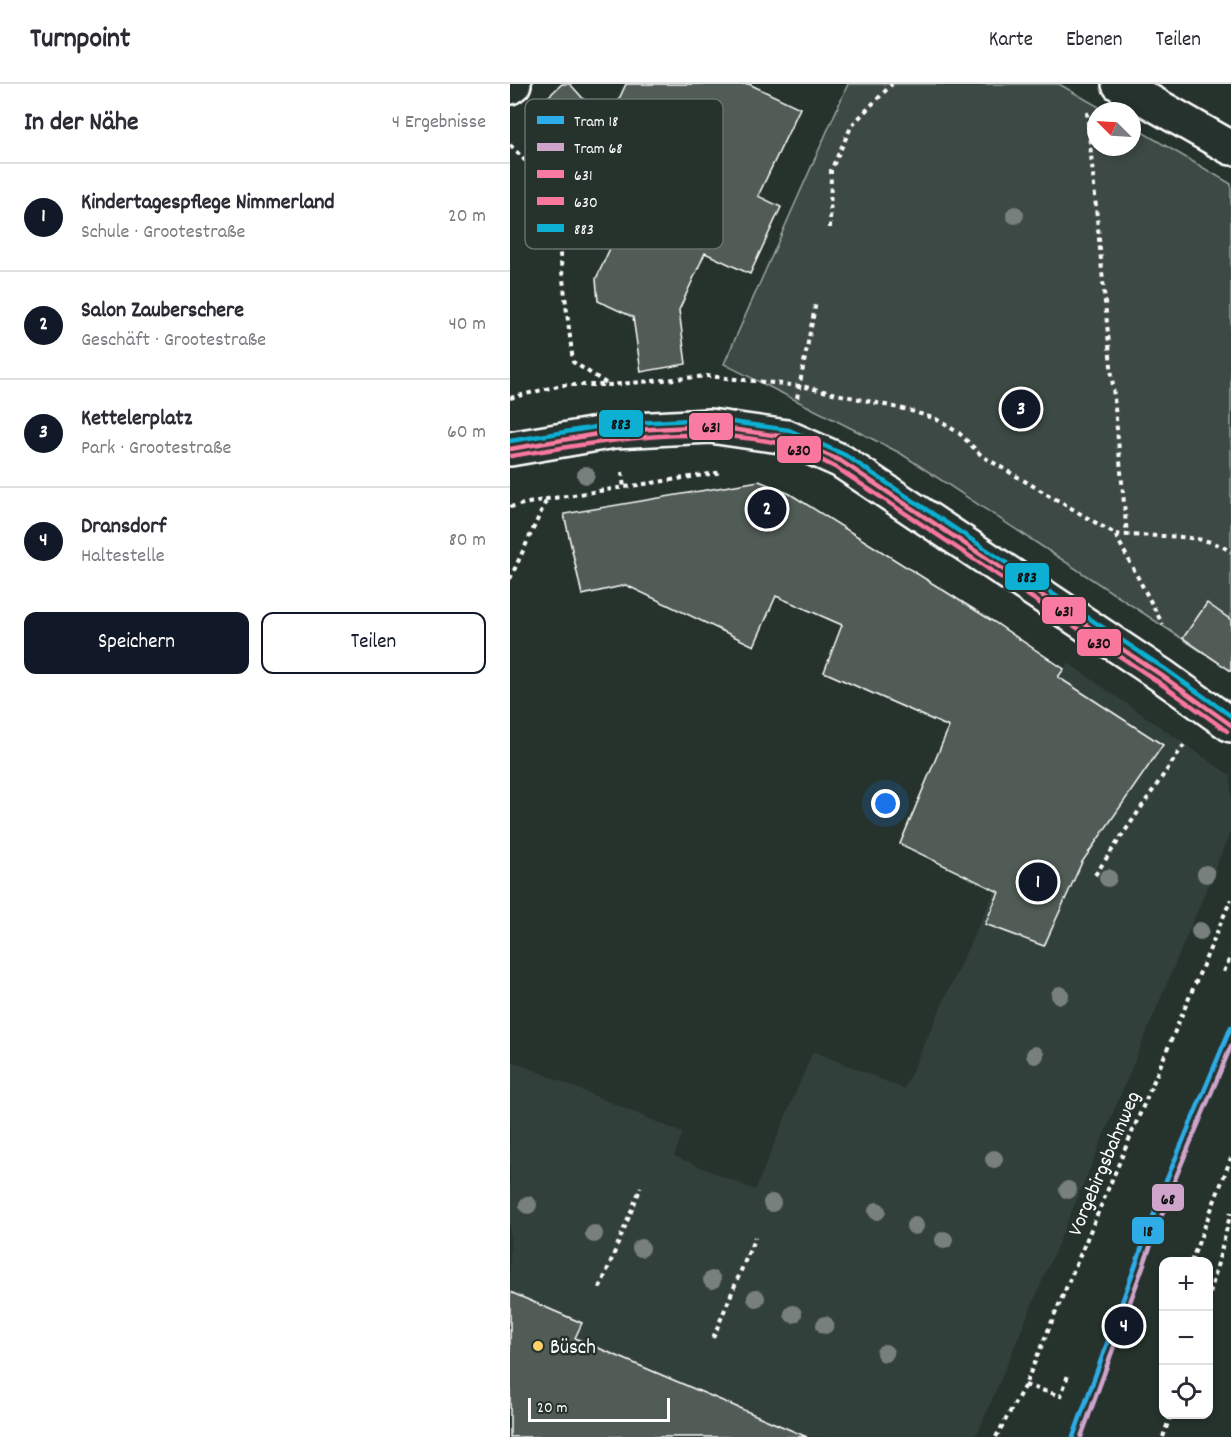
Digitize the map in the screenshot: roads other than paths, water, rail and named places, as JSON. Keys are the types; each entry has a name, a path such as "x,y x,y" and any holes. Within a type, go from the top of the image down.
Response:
{"street":[{"path":"510,87 514,84"},
{"path":"1119,84 1231,148"},
{"path":"510,449 615,430 710,426 787,437 841,461 1220,717"}],"tram line":[{"name":"18","path":"1073,1437 1166,1181 1231,1027"},
{"name":"68","path":"1081,1437 1173,1184 1231,1046"}],"place":[{"name":"Kettelerplatz","path":"1021,409"},
{"name":"Salon Zauberschere","path":"767,509"},
{"name":"Kindertagespflege Nimmerland","path":"1038,882"},
{"name":"Dransdorf","path":"1124,1326"},
{"name":"Büsch","path":"538,1346"}]}
